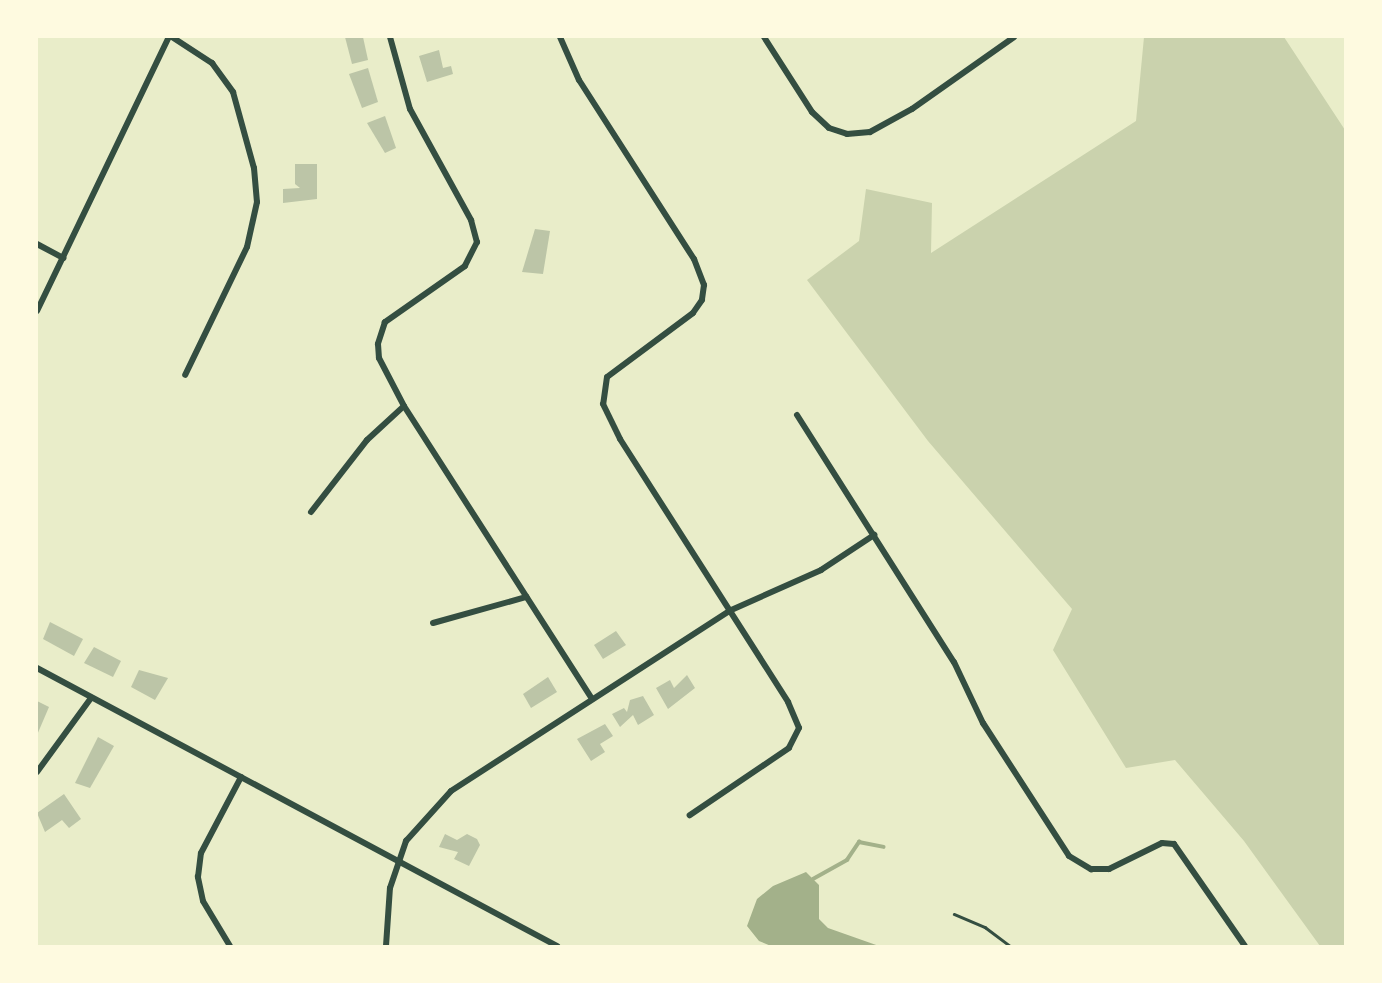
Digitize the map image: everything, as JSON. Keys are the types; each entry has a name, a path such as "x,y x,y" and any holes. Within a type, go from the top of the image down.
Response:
{"street":[{"path":"37,311 171,37 212,63 233,92 254,168 257,202 247,247 186,375"},
{"path":"390,37 410,108 477,237 465,265 396,313 382,329 379,358 404,405 592,699"},
{"path":"560,37 579,80 701,274 700,304 614,369 601,394 620,439 797,718 799,735 789,748 690,815"},
{"path":"764,37 812,112 829,128 847,134 870,132 894,120 998,52 1014,37"},
{"path":"37,244 63,258"},
{"path":"311,512 367,440 404,405"},
{"path":"797,415 954,662 983,723 1069,856 1091,869 1109,869 1170,843 1183,852 1245,946"},
{"path":"386,946 387,912 398,860 413,829 451,791 729,611 821,570 874,535"},
{"path":"433,623 526,597"},
{"path":"37,668 556,946"},
{"path":"37,772 91,698"},
{"path":"230,946 202,901 198,877 201,853 241,777"}],"lane":[{"path":"954,914 985,927 1010,946"}],"shaded area":[{"path":"1144,37 1284,37 1345,130 1345,946 1320,946 1244,841 1175,760 1126,768 1053,650 1072,609 928,441 807,280 859,241 866,189 932,203 931,253 1136,121"},
{"path":"806,872 819,885 819,919 828,928 879,946 771,946 759,941 747,926 757,899 773,886"}],"building":[{"path":"345,37 363,37 368,60 352,64"},
{"path":"439,50 443,68 451,66 453,74 427,82 419,56"},
{"path":"368,68 378,102 362,108 349,74"},
{"path":"385,116 396,148 385,153 367,123"},
{"path":"295,164 317,164 317,199 283,203 283,189 300,188 295,184"},
{"path":"535,229 550,231 543,274 522,272"},
{"path":"50,622 83,639 74,656 43,639"},
{"path":"616,631 626,645 603,659 594,645"},
{"path":"94,647 121,661 113,677 84,663"},
{"path":"139,670 168,678 155,700 131,687"},
{"path":"687,675 695,688 668,709 656,688 670,680 674,688"},
{"path":"548,677 557,692 531,708 523,694"},
{"path":"643,696 654,715 638,725 633,715 620,727 612,714 624,708 627,712 630,700"},
{"path":"37,701 49,707 37,735"},
{"path":"605,724 613,736 600,744 605,752 591,761 577,739"},
{"path":"98,737 114,746 90,788 75,783"},
{"path":"64,794 81,819 69,828 62,820 45,832 37,813"},
{"path":"445,834 457,840 467,834 477,839 480,845 469,866 454,859 458,852 439,847"}],"waterway":[{"path":"813,879 847,860 859,842 884,847"}]}
